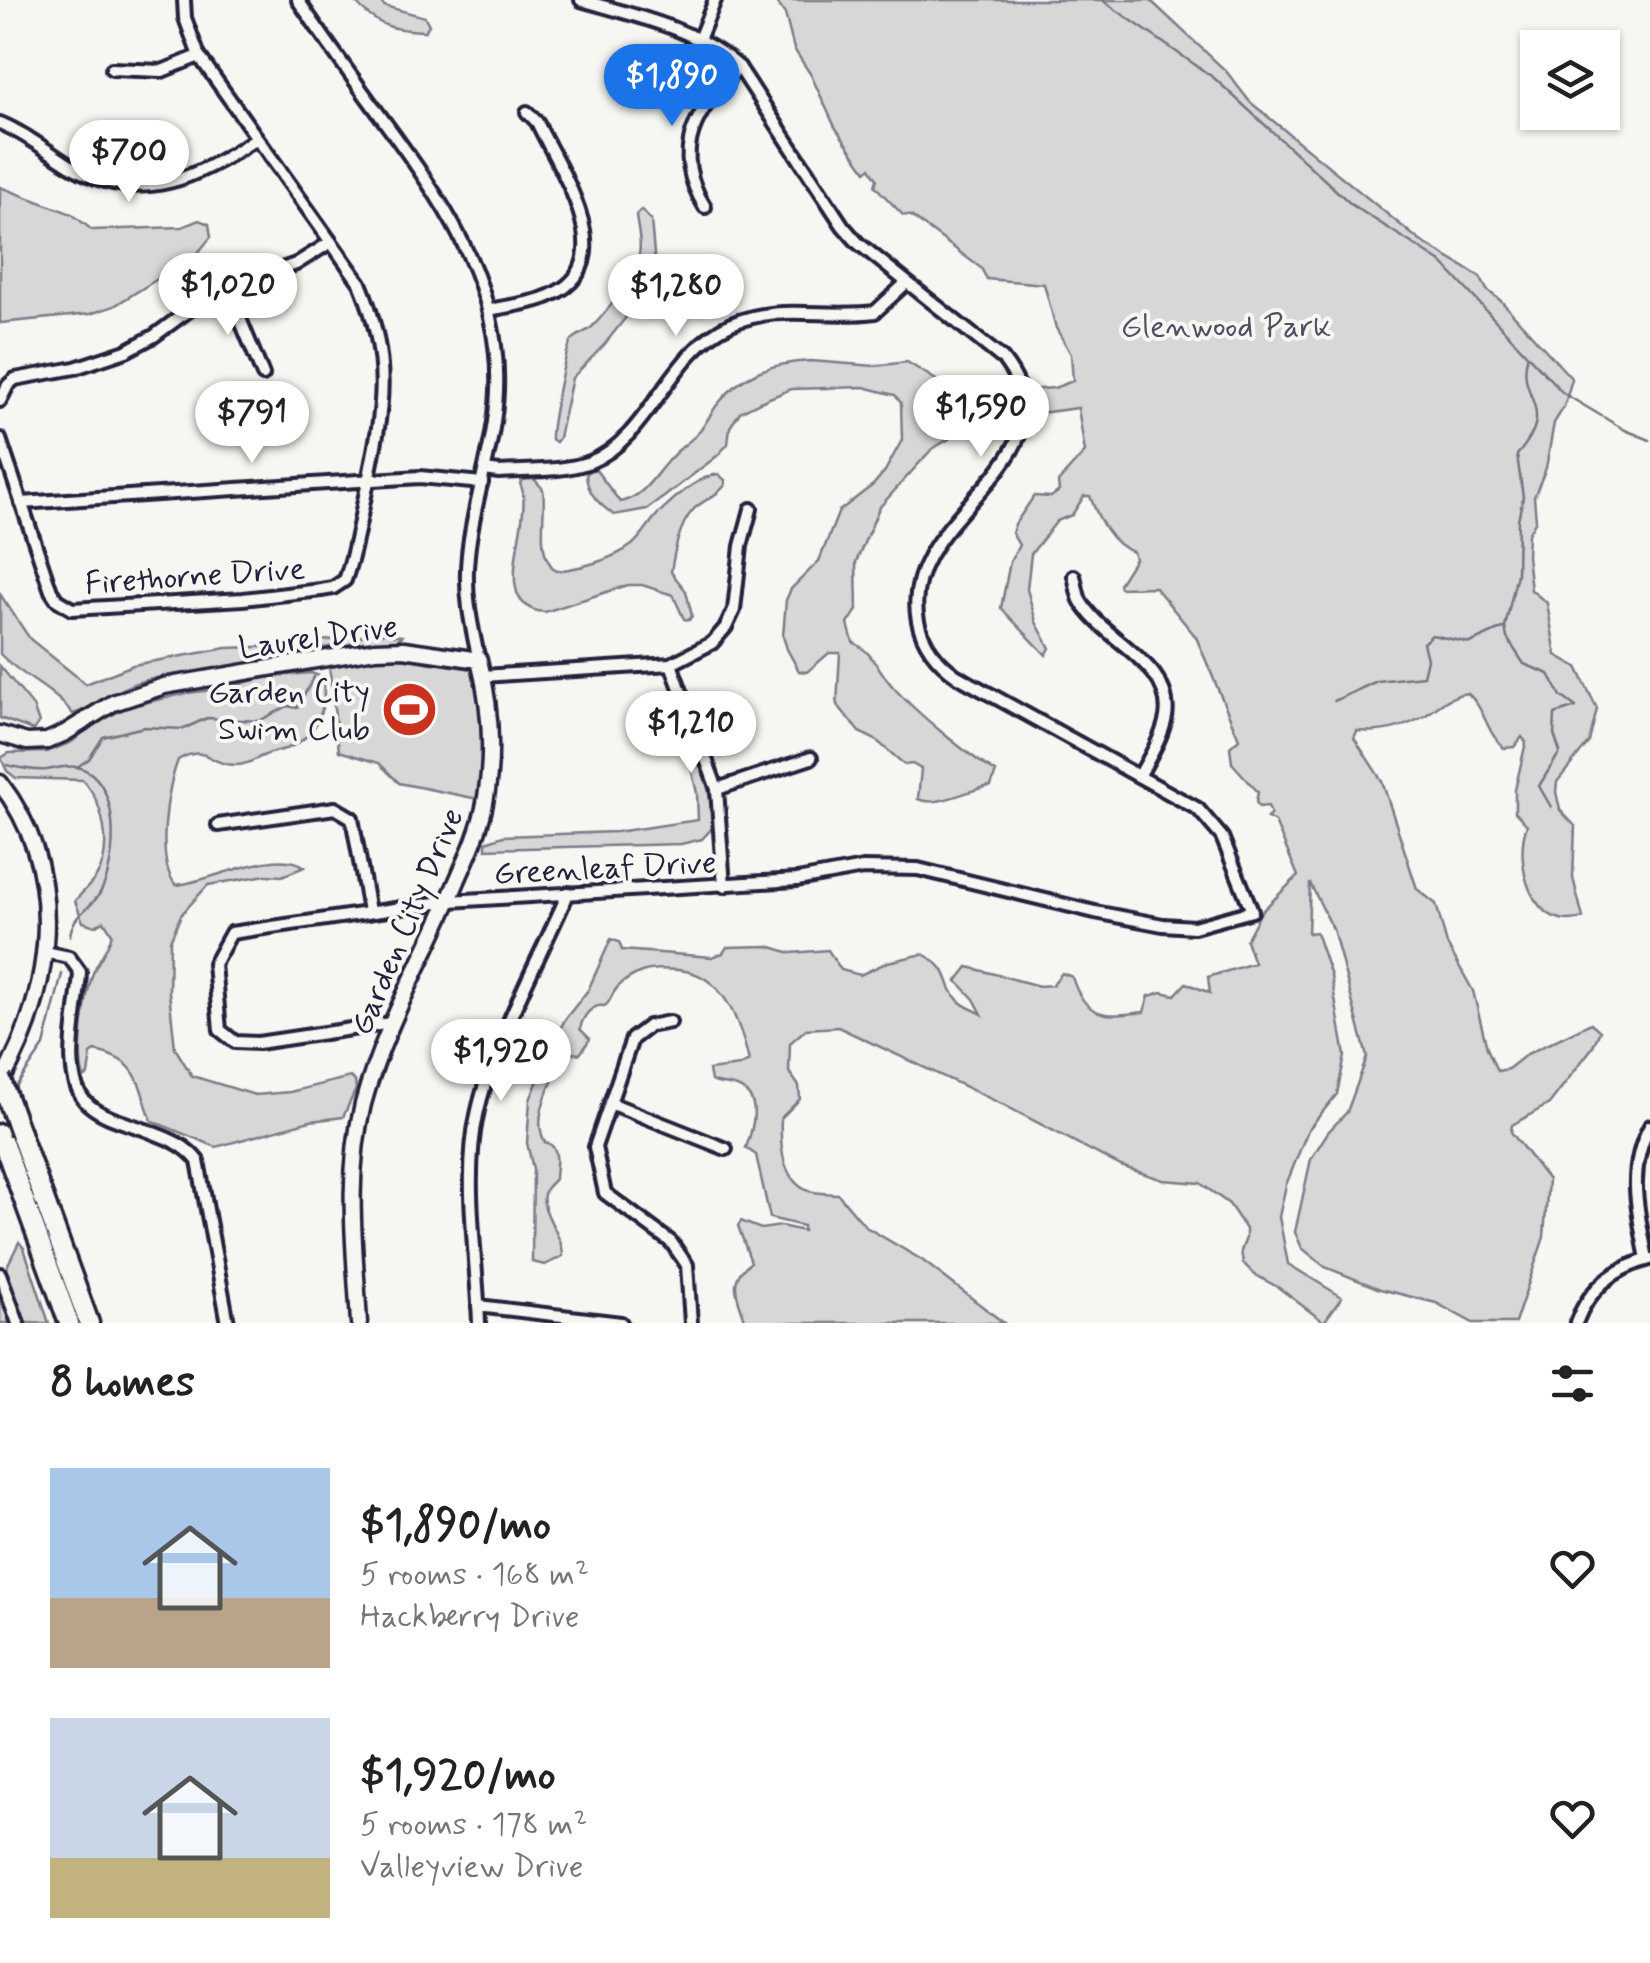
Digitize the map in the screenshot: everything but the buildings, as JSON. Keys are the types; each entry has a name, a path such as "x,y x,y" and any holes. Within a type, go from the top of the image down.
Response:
{"highway":[{"path":"0,1081 89,1323"},
{"path":"0,1134 68,1323"}],"street":[{"path":"184,0 199,56 360,283 371,310 382,357 382,414 368,480"},
{"name":"Garden City Drive","path":"298,0 450,216 479,274 496,356 497,392 468,554 466,588 492,734 485,803 449,901 391,1023 364,1104 352,1162 359,1323"},
{"path":"581,0 700,38 739,67 843,226 905,284 1003,359 1017,376 1023,398 1023,422 1017,444 921,567 915,608 920,632 940,664 957,676 1027,718 1140,774 1168,712 1163,689 1154,674 1080,600 1074,576"},
{"path":"700,38 715,0"},
{"path":"112,69 162,71 199,56"},
{"path":"706,208 690,176 692,134 710,97 739,67"},
{"path":"489,310 546,298 565,288 585,258 582,216 536,122 527,112"},
{"path":"0,123 77,170 128,185 170,183 196,176 257,138"},
{"path":"0,401 15,380 75,368 126,351 154,336 211,294 296,264 331,242"},
{"path":"485,470 499,472 592,461 633,427 710,335 770,312 875,312 905,284"},
{"path":"227,287 262,375"},
{"name":"Firethorne Drive","path":"0,439 51,590 57,600 72,609 243,600 334,588 345,580 368,480"},
{"path":"21,503 368,480 442,477 482,483"},
{"path":"483,676 672,664 712,643 734,610 741,546 751,508"},
{"name":"Laurel Drive","path":"0,734 27,742 46,741 113,703 164,686 374,650 404,649 479,660"},
{"path":"672,664 716,789 724,886"},
{"path":"716,789 811,758"},
{"name":"Greenleaf Drive","path":"391,1023 235,1042 220,1030 214,964 232,933 370,911 449,901 797,880 863,868 918,869 1163,925 1194,927 1252,911 1222,837 1212,823 1198,809 1140,774"},
{"path":"0,783 25,822 39,858 48,907 45,952 22,1036 0,1081"},
{"path":"218,825 335,808 352,818 370,911"},
{"path":"479,1323 471,1157 476,1117 486,1079 568,893"},
{"path":"45,952 69,957 80,972 73,1049 79,1095 106,1115 181,1144 198,1161 228,1323"},
{"path":"670,1022 649,1026 632,1039 596,1147 605,1192 671,1242 687,1265 691,1323"},
{"path":"610,1103 726,1148"},
{"path":"1576,1323 1601,1283 1620,1270 1649,1259 1634,1185 1638,1156 1650,1126"},
{"path":"0,1274 18,1323"},
{"path":"478,1306 621,1323"}],"green space":[{"path":"353,0 379,0 384,6 425,17 429,25 425,31 393,28 369,16"},
{"name":"Glenwood Park","path":"775,0 1150,0 1226,71 1250,102 1419,240 1480,277 1487,290 1572,379 1564,407 1554,423 1546,468 1534,497 1536,520 1528,534 1527,556 1531,590 1547,603 1556,655 1577,667 1597,709 1589,742 1557,782 1556,792 1560,810 1575,826 1573,878 1583,918 1565,920 1551,915 1531,891 1523,858 1527,825 1515,812 1515,790 1526,742 1522,737 1514,747 1504,748 1467,693 1450,698 1410,723 1384,730 1357,731 1354,738 1382,781 1417,889 1436,904 1447,944 1473,991 1497,1071 1508,1069 1527,1054 1591,1023 1600,1031 1592,1048 1549,1104 1512,1125 1511,1132 1548,1180 1544,1237 1515,1323 1473,1323 1436,1303 1380,1289 1325,1267 1302,1248 1295,1232 1311,1159 1347,1112 1367,1057 1333,929 1310,883 1308,933 1316,932 1331,976 1345,1056 1337,1094 1308,1130 1286,1185 1279,1217 1288,1264 1342,1297 1324,1322 1243,1263 1241,1251 1246,1229 1229,1204 1200,1183 1163,1180 1121,1166 1002,1104 838,1027 806,1029 790,1043 789,1072 799,1086 800,1099 781,1118 781,1127 784,1158 791,1177 806,1190 838,1194 866,1227 922,1260 1004,1323 746,1323 736,1283 751,1262 738,1226 741,1221 761,1229 781,1226 803,1231 803,1226 770,1218 756,1155 746,1148 754,1114 750,1098 737,1087 711,1081 709,1070 749,1061 735,1016 707,980 678,970 639,973 619,986 606,1005 591,1009 580,1029 590,1039 580,1054 572,1053 553,1080 543,1103 540,1125 544,1141 556,1154 555,1179 543,1198 563,1256 545,1265 532,1262 533,1169 527,1143 530,1100 556,1036 588,990 611,939 619,942 622,950 712,957 727,947 768,946 791,953 828,950 841,970 860,975 888,962 923,954 940,966 959,1001 982,1014 957,981 968,967 1039,986 1052,985 1062,973 1072,977 1090,1008 1108,1014 1131,1014 1144,1012 1149,996 1162,992 1175,995 1186,983 1210,993 1208,977 1254,963 1246,940 1261,912 1298,876 1275,822 1267,818 1271,814 1268,806 1259,807 1258,792 1232,763 1230,747 1239,739 1196,637 1155,587 1120,588 1135,559 1133,552 1111,537 1090,496 1084,496 1072,515 1057,521 1031,554 1027,589 1036,622 1050,648 1046,655 1001,608 1010,562 1019,545 1012,533 1015,524 1034,496 1051,497 1059,491 1058,482 1085,452 1078,408 1032,414 1030,390 1073,381 1071,354 1056,328 1044,284 987,279 981,268 911,216 903,215 875,186 877,179 870,168 866,171 835,127 794,49 785,14"},
{"path":"0,187 72,214 92,230 182,227 199,220 209,224 211,237 196,255 114,306 90,314 0,323"},
{"path":"641,210 651,220 655,265 651,281 604,345 572,378 556,442 551,439 553,419 569,346 606,312 632,273 640,250 636,215"},
{"path":"811,361 875,366 907,362 951,389 961,419 958,426 879,508 856,562 857,610 848,624 853,642 871,657 904,698 957,745 996,772 991,786 944,800 918,799 921,769 905,765 876,740 859,732 837,704 840,653 829,653 807,672 799,671 783,636 786,600 791,589 819,561 839,511 873,485 902,440 901,403 895,395 864,387 791,389 760,402 740,412 730,427 728,444 717,456 647,509 614,515 599,503 589,487 586,475 596,470 620,502 635,496 700,431 717,405 737,385 770,367"},
{"path":"718,474 725,485 688,516 674,556 671,572 686,591 692,616 689,620 684,619 673,595 642,585 628,585 545,612 527,607 518,595 515,578 522,480 534,479 543,489 543,544 556,571 596,562 624,550 678,496 702,479"},
{"path":"0,594 30,639 86,684 133,665 227,648 282,646 384,633 402,636 397,641 330,647 146,680 73,714 0,654"},
{"name":"Garden City Swim Club","path":"388,656 472,669 485,717 478,799 399,783 379,763 339,751 329,665"},
{"path":"0,666 33,706 39,723 33,730 0,718"},
{"path":"311,673 322,677 324,699 313,728 298,743 241,765 202,754 178,760 167,806 165,843 166,860 176,885 261,863 293,862 305,867 282,876 208,885 181,915 170,941 169,992 175,1048 192,1076 255,1095 290,1092 350,1077 356,1089 343,1117 310,1121 216,1147 152,1121 136,1076 122,1061 95,1051 84,1078 81,1042 87,998 94,970 112,934 104,921 95,926 83,922 75,901 101,866 105,840 101,813 83,780 16,778 1,758 9,753 47,752 72,742 89,727 127,707 229,688 263,677"},
{"path":"680,723 699,758 710,799 714,826 702,839 681,844 486,849 486,842 503,836 616,832 698,820 697,793"},
{"path":"19,1242 49,1323 0,1323 0,1281"}],"waterway":[{"path":"1102,0 1214,78 1352,205 1441,262 1563,393 1625,430 1650,440"},
{"path":"1527,358 1525,372 1536,414 1529,439 1517,455 1523,497 1518,520 1517,574 1505,627 1507,638 1524,664 1549,674 1561,696 1576,707 1555,714 1554,734 1560,752 1539,786 1551,807"},
{"path":"1334,701 1377,681 1423,676 1427,659 1423,643 1432,635 1470,643 1503,628"},
{"path":"77,767 89,759 103,737 144,727 183,729 207,718 259,721 288,706 297,708 314,677"},
{"path":"7,765 36,770 77,767 92,774 109,803 112,842 106,879 96,899 78,917 70,936"},
{"path":"13,1091 44,1046 62,974"}],"place":[{"name":"Garden City Swim Club","path":"409,709"}]}
